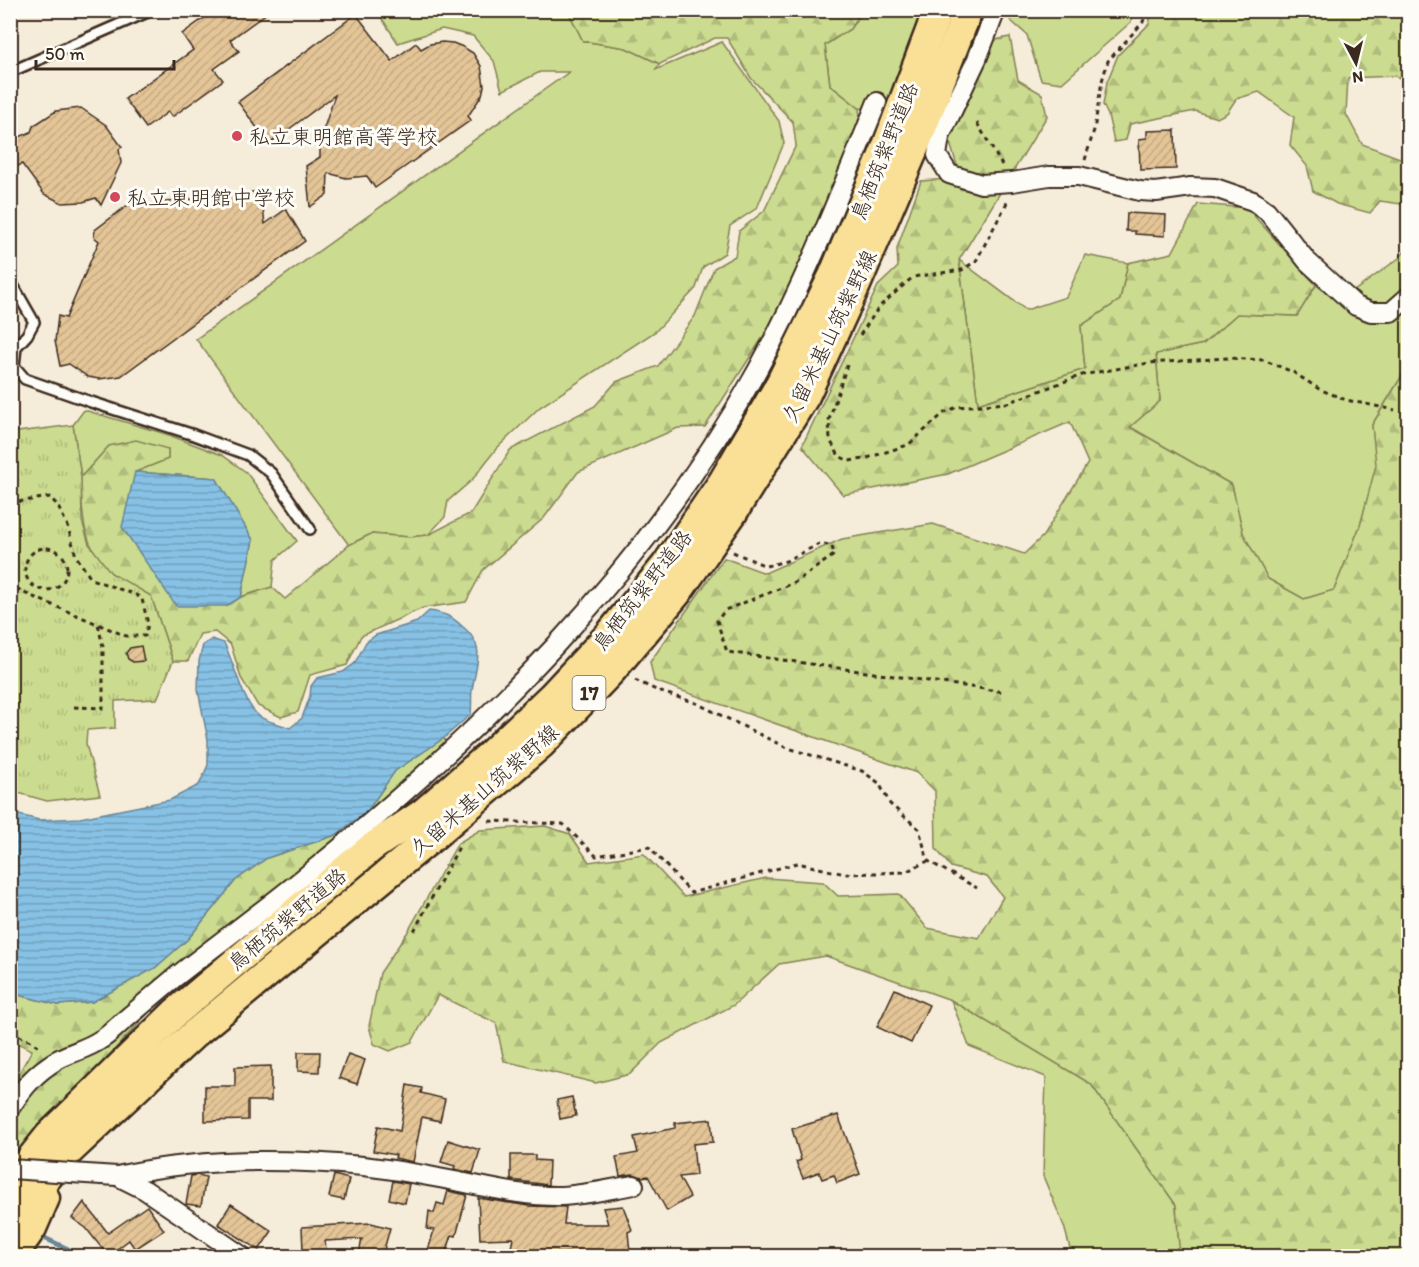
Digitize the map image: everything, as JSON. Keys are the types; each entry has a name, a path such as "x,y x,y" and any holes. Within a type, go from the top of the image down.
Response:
{"main road":[{"name":"鳥栖筑紫野道路","path":"10,1185 58,1144 175,1013 371,848 423,813 492,753 552,696 609,635 666,565 722,483 779,386 833,276 885,151 938,10"},
{"name":"久留米基山筑紫野線","path":"10,1223 58,1144 431,838 541,744 612,670 677,593 732,514 805,396 902,178 968,10"},
{"path":"10,1174 58,1144"},
{"path":"14,1257 32,1227 58,1144"}],"street":[{"path":"996,10 977,59 940,137 937,155 949,174 981,184 1048,176 1079,176 1140,191 1156,192 1191,187 1215,188 1252,201 1267,211 1306,261 1356,306 1371,312 1391,312 1408,297"},
{"path":"10,1108 27,1082 56,1061 100,1041 395,802 492,712 574,623 668,509 708,451 757,370 811,264 877,102"},
{"path":"10,1169 117,1176 154,1168 222,1162 288,1162 364,1166 495,1190 559,1196 634,1185"},
{"path":"117,1176 145,1190 242,1257"}],"lane":[{"path":"10,72 152,10"},
{"path":"10,280 34,322 27,335 16,347 14,366 25,379 248,455 271,473 310,529"}],"path":[{"path":"1079,176 1094,130 1102,81 1108,61 1143,22 1147,10"},
{"path":"858,339 880,306 913,277 962,270 976,261 1011,196 1012,182 977,123"},
{"path":"849,357 829,420 830,440 839,456 849,461 864,459 908,445 944,413 957,407 1007,403 1082,375 1149,363 1228,358 1263,360 1293,372 1319,389 1346,400 1395,410"},
{"path":"10,503 50,497 67,524 76,556 91,579 142,599 148,624 145,636 126,636 30,595 10,584"},
{"path":"733,552 766,566 786,561 821,543 832,546 834,555 794,583 725,610 717,621 728,652 1005,692"},
{"path":"42,548 49,548 61,554 68,571 62,583 50,590 42,590 33,585 26,576 25,569 30,555 42,548"},
{"path":"30,595 33,585"},
{"path":"74,707 103,708 103,647 98,624"},
{"path":"633,679 658,691 696,703 785,747 862,771 879,783 890,804 919,829 928,861 977,888"},
{"path":"482,820 563,824 596,856 649,847 691,892 797,863 845,874 905,872 928,861"},
{"path":"10,1032 31,1041 56,1061"}],"green space":[{"path":"1013,10 1132,11 1131,22 1062,83 1041,80 1027,35 1010,20"},
{"path":"377,11 568,11 583,41 626,48 660,64 655,70 722,42 779,121 784,143 757,208 730,226 725,253 703,267 696,288 656,331 540,407 496,449 472,480 448,501 445,517 428,535 410,537 371,534 349,545 196,339 569,72 540,72 502,91 494,61 473,36 442,29 398,43"},
{"path":"568,11 862,11 850,29 825,45 830,85 859,108 861,128 814,239 763,337 705,427 678,428 578,472 544,518 483,570 466,602 423,608 361,636 347,665 310,675 298,712 281,717 258,706 241,678 231,645 215,632 200,634 188,661 173,661 151,596 114,576 93,551 83,516 81,477 109,446 136,440 168,449 168,459 135,472 226,606 241,597 272,587 285,599 349,545 371,534 410,537 428,535 471,513 510,450 595,406 616,382 658,366 695,316 714,268 735,256 739,231 764,211 796,145 793,122 751,78 727,38 715,38 660,64 626,48 583,41"},
{"path":"862,11 923,11 887,109 859,108 830,85 825,45 850,29"},
{"path":"1152,11 1408,11 1408,82 1395,76 1348,78 1346,114 1362,144 1408,161 1408,205 1380,201 1370,213 1337,204 1313,191 1307,166 1290,145 1294,117 1259,92 1236,99 1227,113 1217,118 1195,111 1130,124 1126,140 1114,142 1108,115 1103,105 1107,82 1118,55 1149,24"},
{"path":"1010,37 1018,80 1042,94 1047,116 959,260 978,404 1085,369 1081,326 1120,300 1128,263 1172,253 1198,204 1247,208 1316,285 1297,316 1237,314 1203,344 1156,354 1160,401 1130,427 1232,485 1243,533 1268,579 1304,599 1334,590 1360,526 1376,465 1372,425 1408,366 1408,1256 1169,1256 1179,1246 1176,1205 1091,1084 951,1000 826,956 779,964 734,1005 661,1043 630,1074 596,1083 504,1061 496,1023 438,995 412,1042 390,1051 374,1044 369,1026 380,973 407,933 458,843 480,830 545,826 570,834 589,862 644,854 684,897 766,878 823,882 838,896 899,894 927,928 979,938 1003,897 987,877 951,867 936,849 935,791 917,773 654,681 650,662 724,558 765,573 842,539 933,524 1024,554 1043,536 1088,463 1070,422 948,474 843,495 802,446 878,286 898,267 897,248 921,181 961,178 949,140 991,41"},
{"path":"1408,248 1408,366 1372,425 1377,465 1360,526 1334,590 1304,599 1268,579 1243,533 1232,485 1130,427 1160,401 1156,354 1203,344 1237,314 1297,316 1316,285 1339,302 1399,258"},
{"path":"1085,255 1128,263 1120,300 1081,326 1085,369 978,404 959,260 1026,310 1066,297"},
{"path":"84,410 166,434 222,455 246,472 297,541 275,560 272,587 241,597 253,540 216,478 135,472 168,459 168,449 109,446 81,477 73,425"},
{"path":"73,425 81,477 82,521 89,544 111,573 151,596 173,661 157,699 115,701 115,728 87,730 86,744 100,795 47,801 11,791 10,433"},
{"path":"444,738 451,758 177,982 11,1161 11,1087 32,1050 11,1040 10,993 58,1005 92,1002 155,968 188,939 236,880 267,858 336,835 368,810 395,771"},
{"path":"951,1000 1091,1084 1176,1205 1179,1246 1169,1256 1072,1256 1064,1226 1043,1176 1046,1077 969,1046"}],"water":[{"path":"135,472 216,478 253,540 241,597 226,606 176,606 122,527"},
{"path":"429,611 443,614 454,620 470,633 475,641 478,656 472,690 471,714 444,738 395,771 368,810 336,835 267,858 236,880 188,939 155,968 92,1002 58,1005 11,993 11,813 39,820 80,818 170,800 199,785 208,765 208,740 198,690 199,661 203,645 212,639 224,643 253,710 266,720 290,728 302,718 311,686 317,678 343,672 355,663 366,642 376,635 417,622"}],"building":[{"path":"215,10 271,10 230,40 239,51 214,69 223,80 172,117 168,112 146,128 125,99 193,50 182,34"},
{"path":"356,14 392,61 416,43 421,49 430,44 453,43 473,53 481,66 484,86 482,95 468,116 471,120 375,188 367,176 346,178 328,173 327,195 310,207 306,166 320,157 320,140 335,95 269,144 238,102"},
{"path":"81,108 106,125 122,147 119,149 121,163 101,205 96,198 83,202 62,203 44,194 22,164 10,170 10,141 31,132 33,126 56,111"},
{"path":"1175,130 1176,169 1140,170 1139,139 1147,138 1147,131"},
{"path":"261,191 265,224 286,209 305,241 121,376 99,379 88,377 69,364 60,366 55,341 58,316 66,318 99,241 94,237 95,230 137,198 144,199 149,204"},
{"path":"1127,213 1166,215 1165,236 1135,234 1135,231 1126,231"},
{"path":"141,646 144,661 133,662 128,659 126,653 130,648"},
{"path":"895,989 929,1005 911,1043 877,1027"},
{"path":"298,1052 320,1052 319,1072 298,1071"},
{"path":"348,1054 365,1060 357,1084 339,1078"},
{"path":"271,1066 271,1101 248,1101 248,1120 205,1121 205,1086 235,1086 235,1067"},
{"path":"407,1085 422,1088 421,1093 445,1099 440,1121 422,1117 413,1162 395,1158 396,1155 373,1151 378,1126 400,1131"},
{"path":"572,1097 576,1116 560,1119 557,1100"},
{"path":"838,1115 860,1174 837,1183 834,1175 822,1179 819,1172 803,1178 796,1162 801,1160 792,1129"},
{"path":"711,1119 713,1142 693,1144 696,1175 679,1177 690,1197 667,1211 648,1176 633,1174 620,1176 616,1157 638,1153 634,1137 675,1128 675,1123"},
{"path":"448,1140 480,1150 473,1173 454,1169 455,1166 441,1162"},
{"path":"511,1155 535,1155 535,1160 549,1161 548,1185 511,1180"},
{"path":"334,1175 349,1179 344,1200 329,1197"},
{"path":"191,1176 206,1177 201,1206 186,1204"},
{"path":"393,1181 409,1184 405,1203 389,1199"},
{"path":"448,1191 467,1195 456,1236 452,1235 445,1257 426,1257 434,1230 427,1229 429,1211 434,1213 437,1203 444,1205"},
{"path":"478,1198 529,1206 566,1207 564,1224 608,1224 603,1208 623,1206 632,1230 628,1232 630,1252 547,1253 511,1248 513,1238 480,1239"},
{"path":"84,1202 108,1233 147,1206 164,1230 135,1249 129,1240 108,1256 86,1228 72,1218"},
{"path":"231,1204 272,1231 259,1250 218,1224"},
{"path":"371,1223 390,1228 382,1257 359,1254 362,1239 325,1241 326,1250 303,1251 302,1227"}],"waterway":[{"path":"40,1236 68,1249 72,1256"}],"place":[{"name":"私立東明館高等学校","path":"237,136"},
{"name":"私立東明館中学校","path":"115,197"}]}
